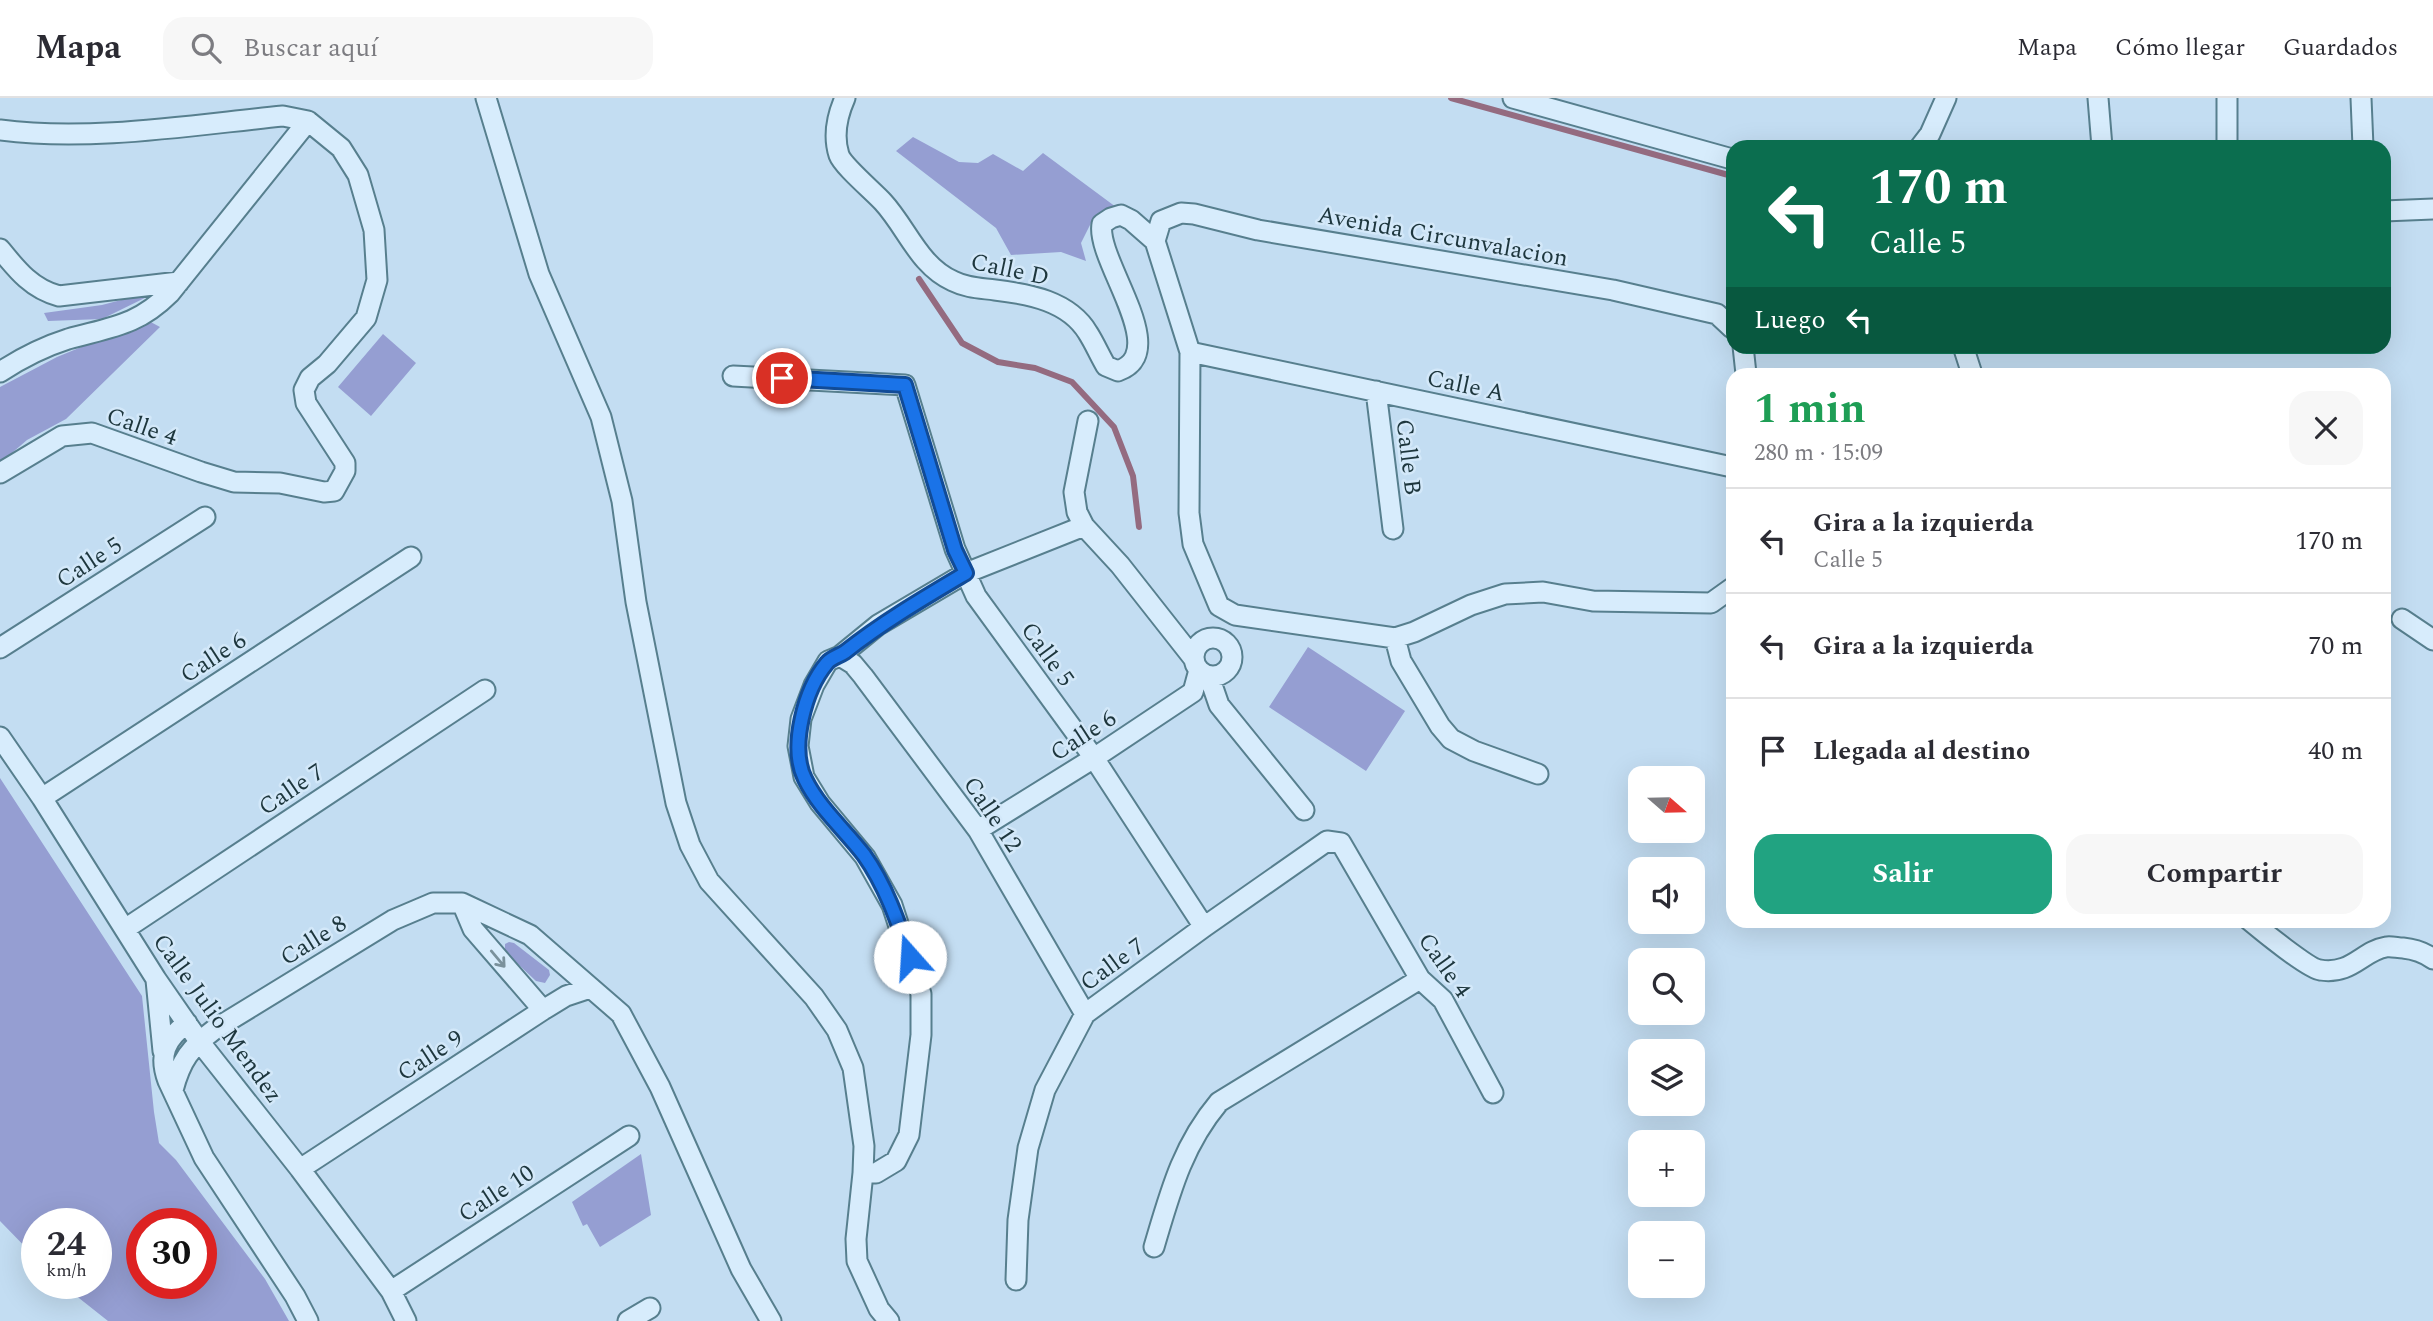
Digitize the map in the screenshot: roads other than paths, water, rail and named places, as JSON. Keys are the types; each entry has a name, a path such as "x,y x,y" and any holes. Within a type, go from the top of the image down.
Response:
{"street":[{"path":"486,98 539,274 601,417 622,501 636,602 676,803 690,845 709,881 814,997 837,1030 853,1068 864,1146 857,1261 879,1309 890,1321"},
{"name":"Calle D","path":"845,98 838,114 836,136 840,158 886,204 911,243 937,273 963,285 1029,295 1056,304 1073,315 1088,332 1106,366 1118,371 1129,368 1137,355 1137,338 1127,297 1103,247 1100,234 1102,224 1121,215 1131,220 1155,242"},
{"path":"1513,98 1726,157"},
{"path":"1925,140 1947,98"},
{"path":"2101,140 2098,98 2117,98"},
{"path":"2227,98 2227,140"},
{"path":"2361,98 2363,140"},
{"path":"0,130 33,135 84,134 283,116 308,121 159,305 140,318 67,340 0,372"},
{"name":"Calle 4","path":"0,473 62,436 92,433 234,482 280,483 324,492 334,491 345,471 345,463 306,403 304,390 310,378 327,364 366,318 377,280 374,230 358,176 341,148 308,121"},
{"path":"2391,211 2433,209"},
{"name":"Avenida Circunvalacion","path":"1155,242 1161,221 1181,213 1194,214 1258,230 1613,290 1690,306 1717,314 1726,322"},
{"path":"1155,242 1190,352 1189,513 1193,544 1219,606 1235,615 1395,638 1471,605 1505,594 1543,592 1606,602 1711,603 1726,592"},
{"path":"0,249 18,272 33,285 59,296 179,282"},
{"name":"Calle A","path":"1190,352 1726,466"},
{"name":"Calle 5","path":"733,376 905,385 955,550 976,596 1094,758 1204,927"},
{"name":"Calle B","path":"1376,391 1393,529"},
{"path":"1088,421 1074,492 1077,512 1084,527 1120,565 1201,668 1219,705 1304,810"},
{"name":"Calle 5","path":"0,648 205,517"},
{"path":"863,1173 876,1173 896,1161 909,1135 920,1035 921,994 892,905 865,857 820,803 804,777 798,746 801,719 814,685 828,661 840,656 878,625 966,573 1084,527"},
{"name":"Calle 6","path":"42,798 411,557"},
{"path":"1223,641 1235,615"},
{"path":"2402,619 2433,640"},
{"path":"1395,638 1401,661 1440,726 1451,739 1475,751 1538,774"},
{"path":"1205,640 1223,641 1231,653 1231,661 1223,673 1201,668 1197,648 1205,640"},
{"name":"Calle 12","path":"840,656 858,670 978,830 1085,1014"},
{"name":"Calle 6","path":"978,830 1193,692 1201,668"},
{"name":"Calle 7","path":"125,929 485,690"},
{"name":"Calle Julio Mendez","path":"0,737 199,1041 300,1169 391,1291 406,1321"},
{"name":"Calle 4","path":"1328,841 1341,843 1420,979 1443,1000 1493,1093"},
{"name":"Calle 7","path":"1016,1280 1018,1220 1028,1148 1045,1090 1085,1014 1328,841"},
{"name":"Calle 8","path":"199,1041 393,920 433,903 462,903"},
{"path":"462,903 530,935 621,1014 660,1087 741,1269 771,1321"},
{"path":"462,903 473,929 543,1010"},
{"path":"2259,928 2319,971 2339,970 2353,965 2386,947 2410,949 2433,959"},
{"path":"156,979 164,1072 204,1158 295,1296 308,1321"},
{"path":"1154,1247 1174,1180 1200,1125 1219,1102 1420,979"},
{"name":"Calle 9","path":"300,1169 543,1010 566,996 590,988"},
{"path":"163,1051 175,1032 187,1023"},
{"path":"173,1090 183,1060 199,1041"},
{"name":"Calle 10","path":"391,1291 629,1136"},
{"path":"628,1321 650,1308"}],"waterway":[{"path":"1451,98 1726,174"},
{"path":"919,279 962,343 998,362 1035,368 1072,382 1114,427 1133,476 1139,527"}]}
